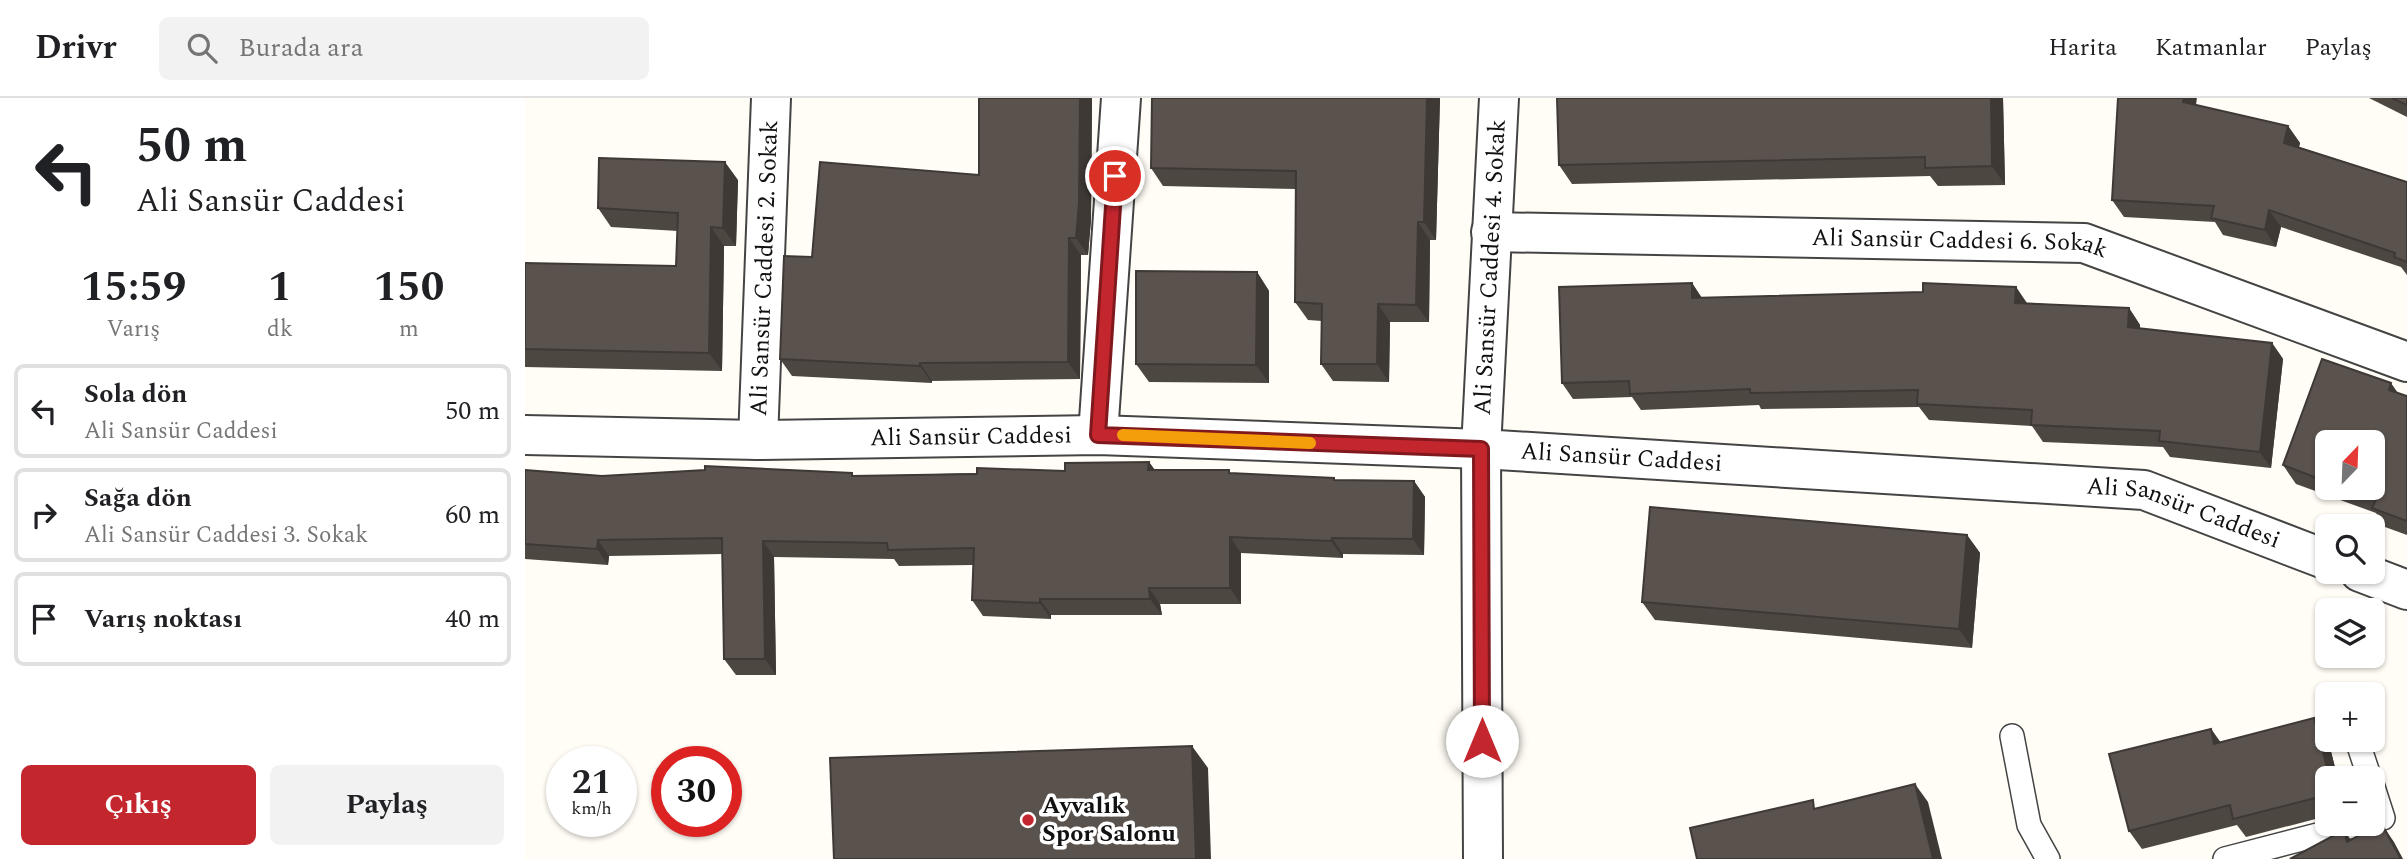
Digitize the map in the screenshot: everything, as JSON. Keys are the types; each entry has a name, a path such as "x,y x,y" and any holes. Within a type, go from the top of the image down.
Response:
{"street":[{"name":"Ali Sansür Caddesi 2. Sokak","path":"758,440 771,98"},
{"path":"1098,435 1121,98"},
{"name":"Ali Sansür Caddesi 4. Sokak","path":"1483,859 1481,449 1499,98"},
{"name":"Ali Sansür Caddesi 6. Sokak","path":"1491,232 2084,243 2407,362"},
{"name":"Ali Sansür Caddesi","path":"525,435 758,440 1098,435 1481,449 2144,490 2315,555"},
{"path":"2385,582 2407,590"}],"lane":[{"path":"2012,736 2029,825 2048,859"},
{"path":"2225,859 2315,836"}],"building":[{"path":"979,98 1080,98 1079,203 1076,238 1069,238 1068,362 920,363 920,366 780,359 784,256 812,257 820,162 979,175"},
{"path":"1152,98 1427,98 1424,222 1418,222 1416,305 1378,304 1377,364 1321,364 1322,304 1295,302 1296,171 1151,168"},
{"path":"1557,98 1991,98 1992,166 1925,168 1925,157 1559,165"},
{"path":"2118,98 2184,98 2183,102 2288,126 2284,143 2407,182 2407,262 2394,257 2395,253 2269,210 2265,230 2211,218 2214,206 2112,200"},
{"path":"2392,98 2407,98 2407,105"},
{"path":"599,158 725,162 723,228 711,227 709,353 525,349 525,263 676,266 678,213 598,208"},
{"path":"1136,271 1257,272 1256,365 1136,364"},
{"path":"1692,283 1692,298 1923,292 1923,283 2016,287 2015,303 2129,308 2128,327 2272,343 2260,452 2159,441 2160,431 2031,425 2032,410 1917,404 1918,390 1750,393 1750,389 1630,394 1629,381 1562,383 1559,287"},
{"path":"2322,359 2391,383 2389,390 2407,396 2407,521 2372,508 2376,500 2385,500 2385,430 2315,430 2315,477 2283,465"},
{"path":"1149,462 1148,470 1229,470 1229,473 1334,480 1414,481 1413,539 1332,538 1331,541 1230,537 1230,588 1149,588 1150,599 1040,599 1040,603 972,600 974,548 888,550 887,543 763,541 765,659 724,659 722,538 598,540 597,549 525,544 525,470 602,476 705,470 705,466 852,473 852,476 977,474 977,468 1065,471 1065,463"},
{"path":"1650,507 1967,535 1959,629 1642,602"},
{"path":"2314,718 2315,752 2323,752 2327,766 2315,766 2315,798 2233,819 2230,805 2129,831 2109,754 2211,729 2214,744"},
{"name":"Ayvalık Spor Salonu","path":"1192,746 1196,859 834,859 830,758"},
{"path":"1915,784 1933,859 1697,859 1690,828 1813,800 1814,809"},
{"path":"2385,830 2401,859 2290,859 2333,836 2346,836 2347,842 2358,836 2385,836"}],"slow traffic":[{"path":"1123,435 1310,443"}],"place":[{"name":"Ayvalık Spor Salonu","path":"1028,820"}],"route":[{"path":"1115,176 1098,435 1481,449 1482,741"}]}
